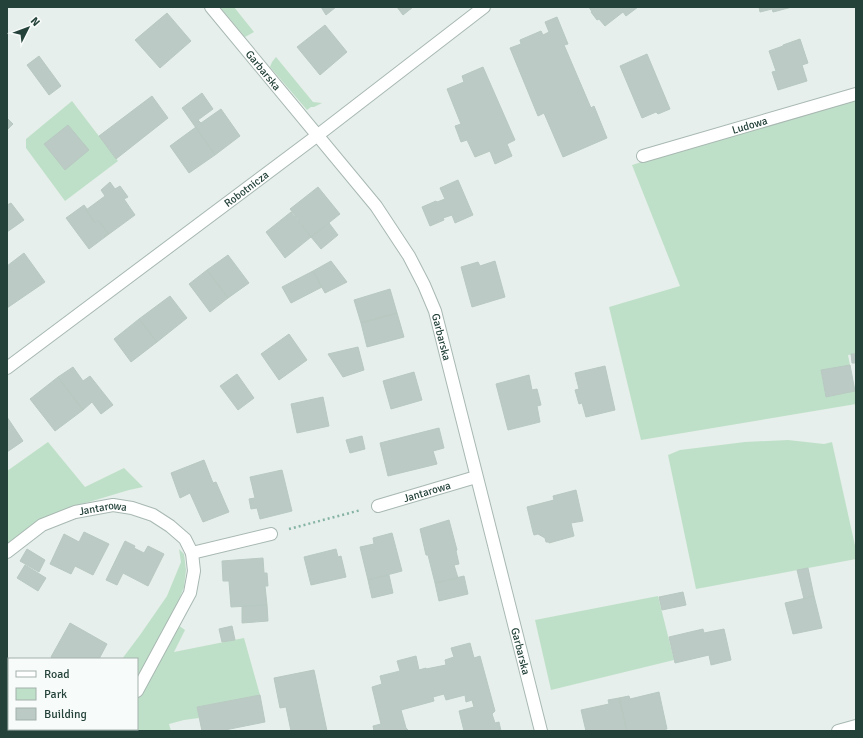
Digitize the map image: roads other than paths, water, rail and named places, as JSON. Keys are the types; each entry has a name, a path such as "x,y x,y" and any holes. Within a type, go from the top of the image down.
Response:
{"street":[{"name":"Garbarska","path":"210,7 376,206 409,256 424,285 435,311 541,731"},
{"name":"Robotnicza","path":"7,368 318,135 484,7"},
{"name":"Ludowa","path":"643,156 856,94"},
{"name":"Jantarowa","path":"378,506 476,477"},
{"name":"Jantarowa","path":"7,552 42,525 75,512 113,505 132,508 153,515 170,526 185,540 192,553 194,571 190,593 138,689"},
{"path":"192,553 271,534"},
{"path":"838,731 856,726"}]}
